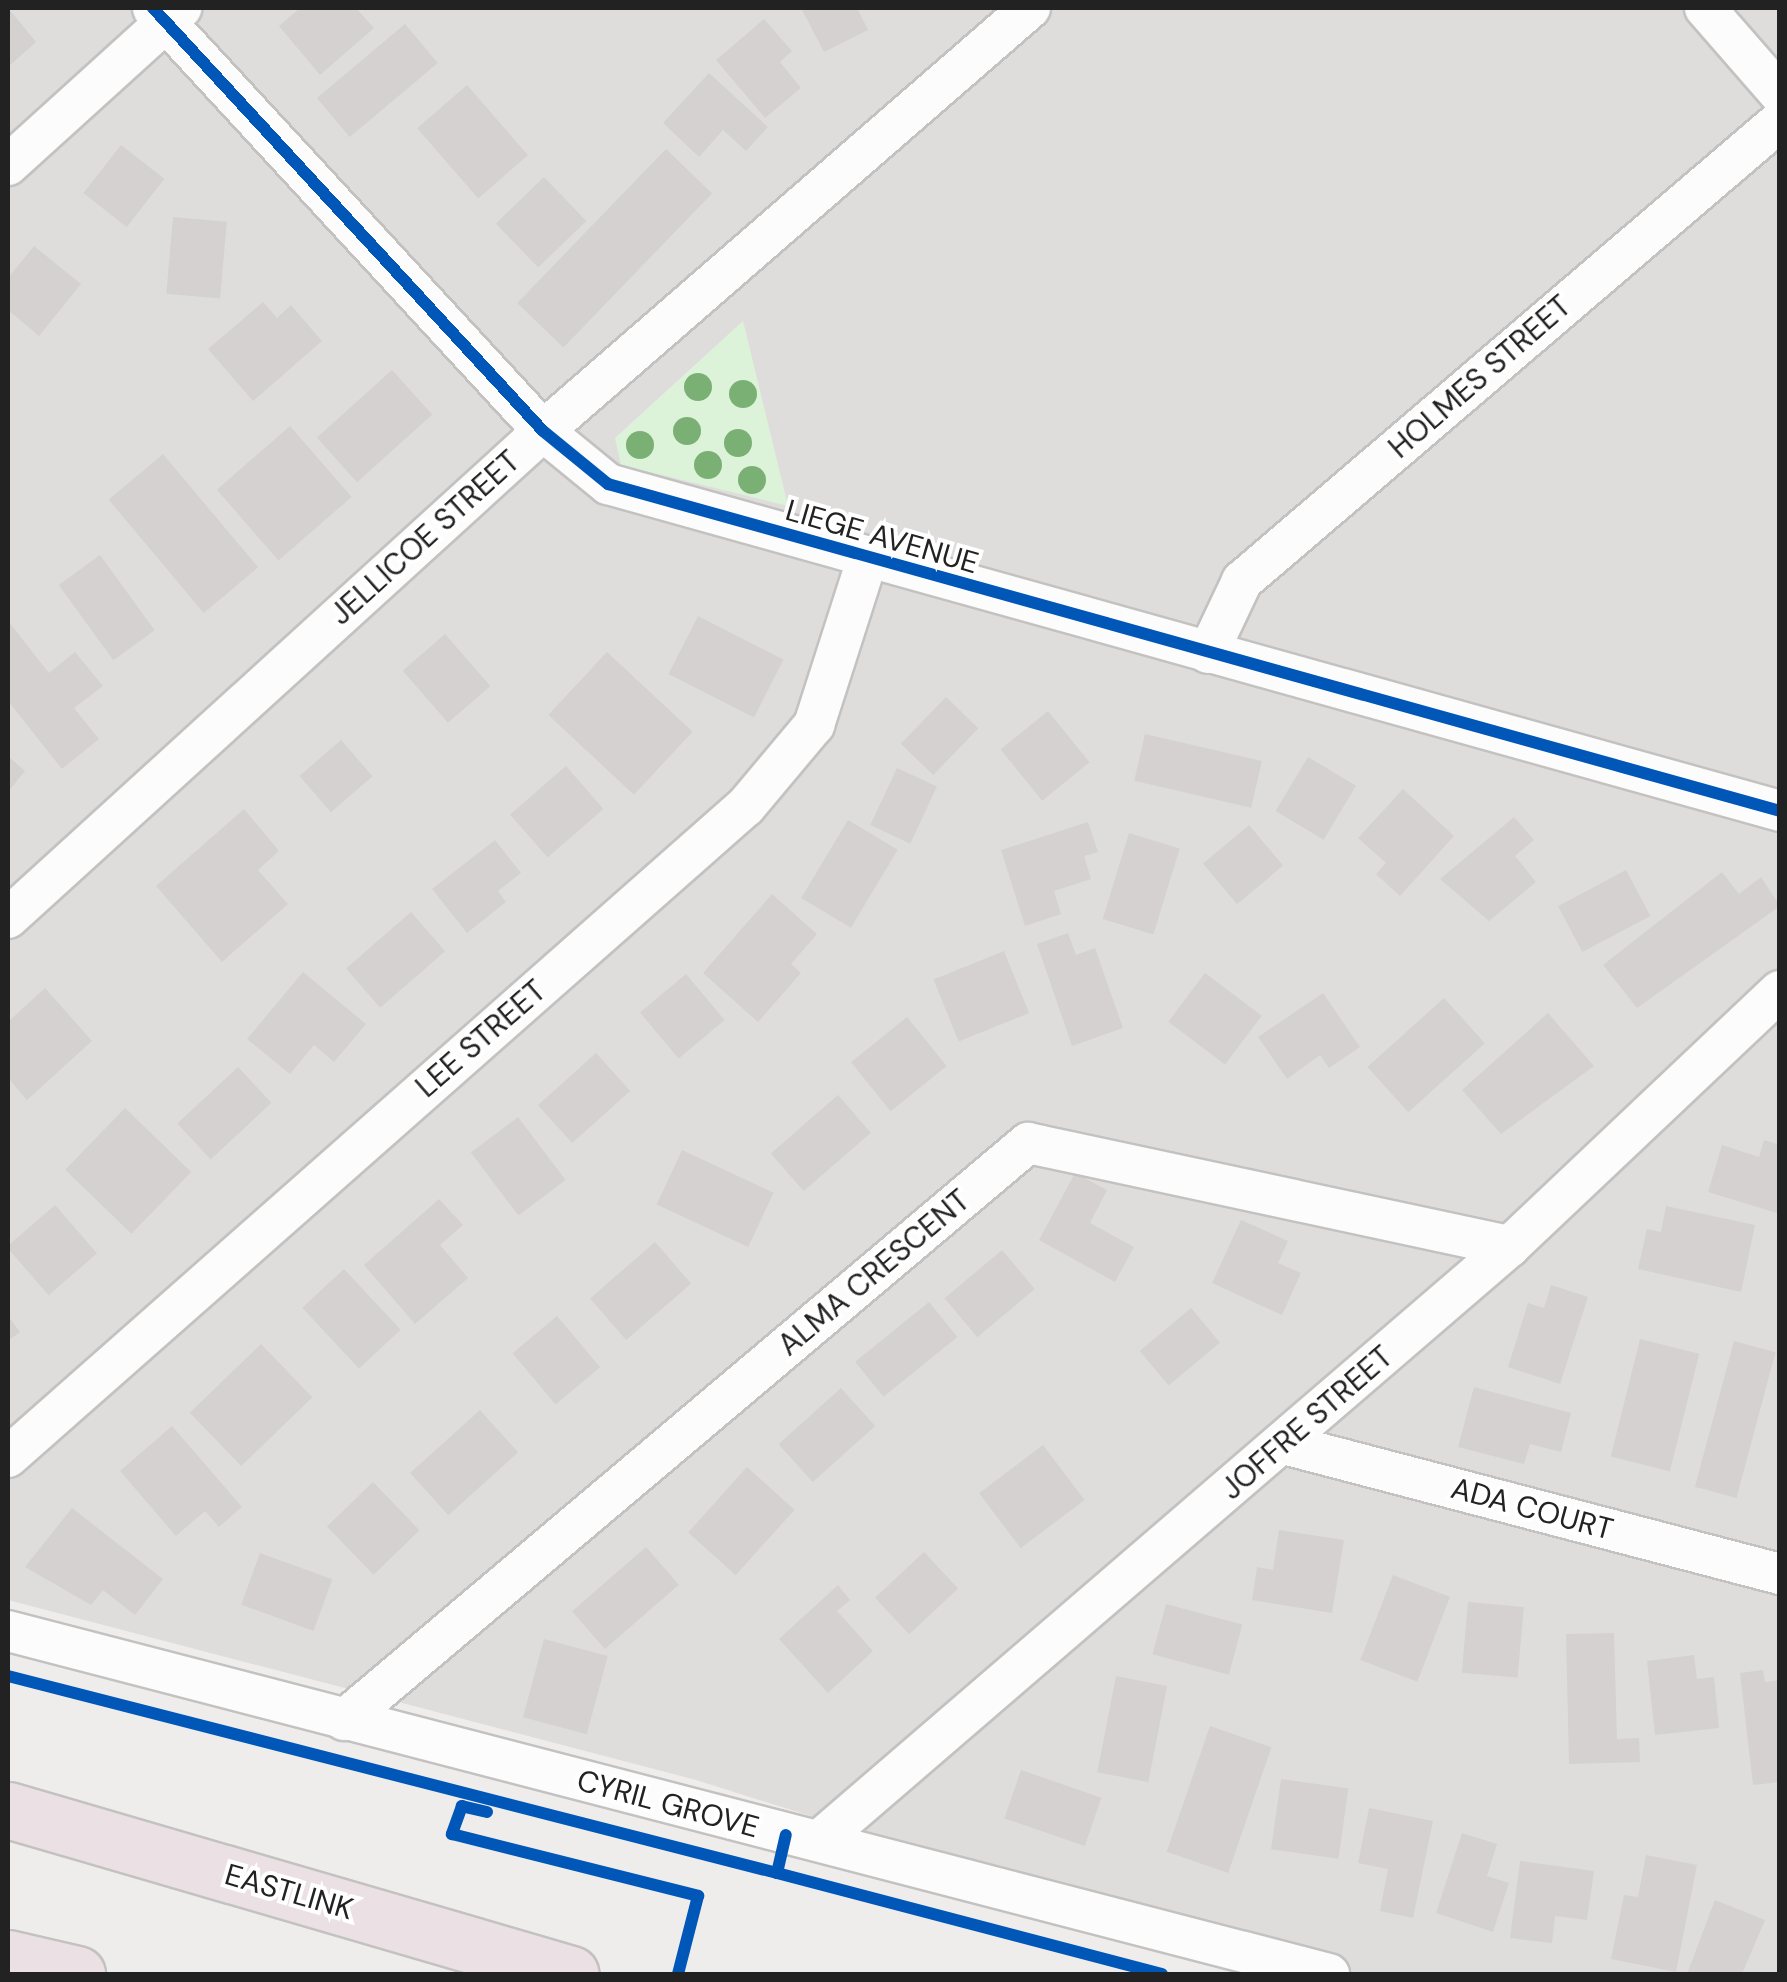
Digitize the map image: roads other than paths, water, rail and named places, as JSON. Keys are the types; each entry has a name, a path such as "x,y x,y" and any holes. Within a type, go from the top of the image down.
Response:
{"highway":[{"name":"EASTLINK","path":"8,1810 571,1974"},
{"path":"8,1958 77,1974"}],"street":[{"name":"JELLICOE STREET","path":"8,918 543,431 1030,8"},
{"path":"1706,8 1780,94"},
{"name":"LIEGE AVENUE","path":"166,12 543,431 608,484 867,560 1780,811"},
{"path":"8,165 166,12"},
{"name":"HOLMES STREET","path":"1208,653 1242,580 1780,121"},
{"name":"LEE STREET","path":"8,1457 746,806 814,725 867,560"},
{"name":"JOFFRE STREET","path":"820,1840 1510,1246 1780,991"},
{"name":"ALMA CRESCENT","path":"344,1720 1028,1143 1510,1246"},
{"name":"ADA COURT","path":"1284,1444 1780,1574"},
{"name":"CYRIL GROVE","path":"8,1631 1329,1974"}]}
